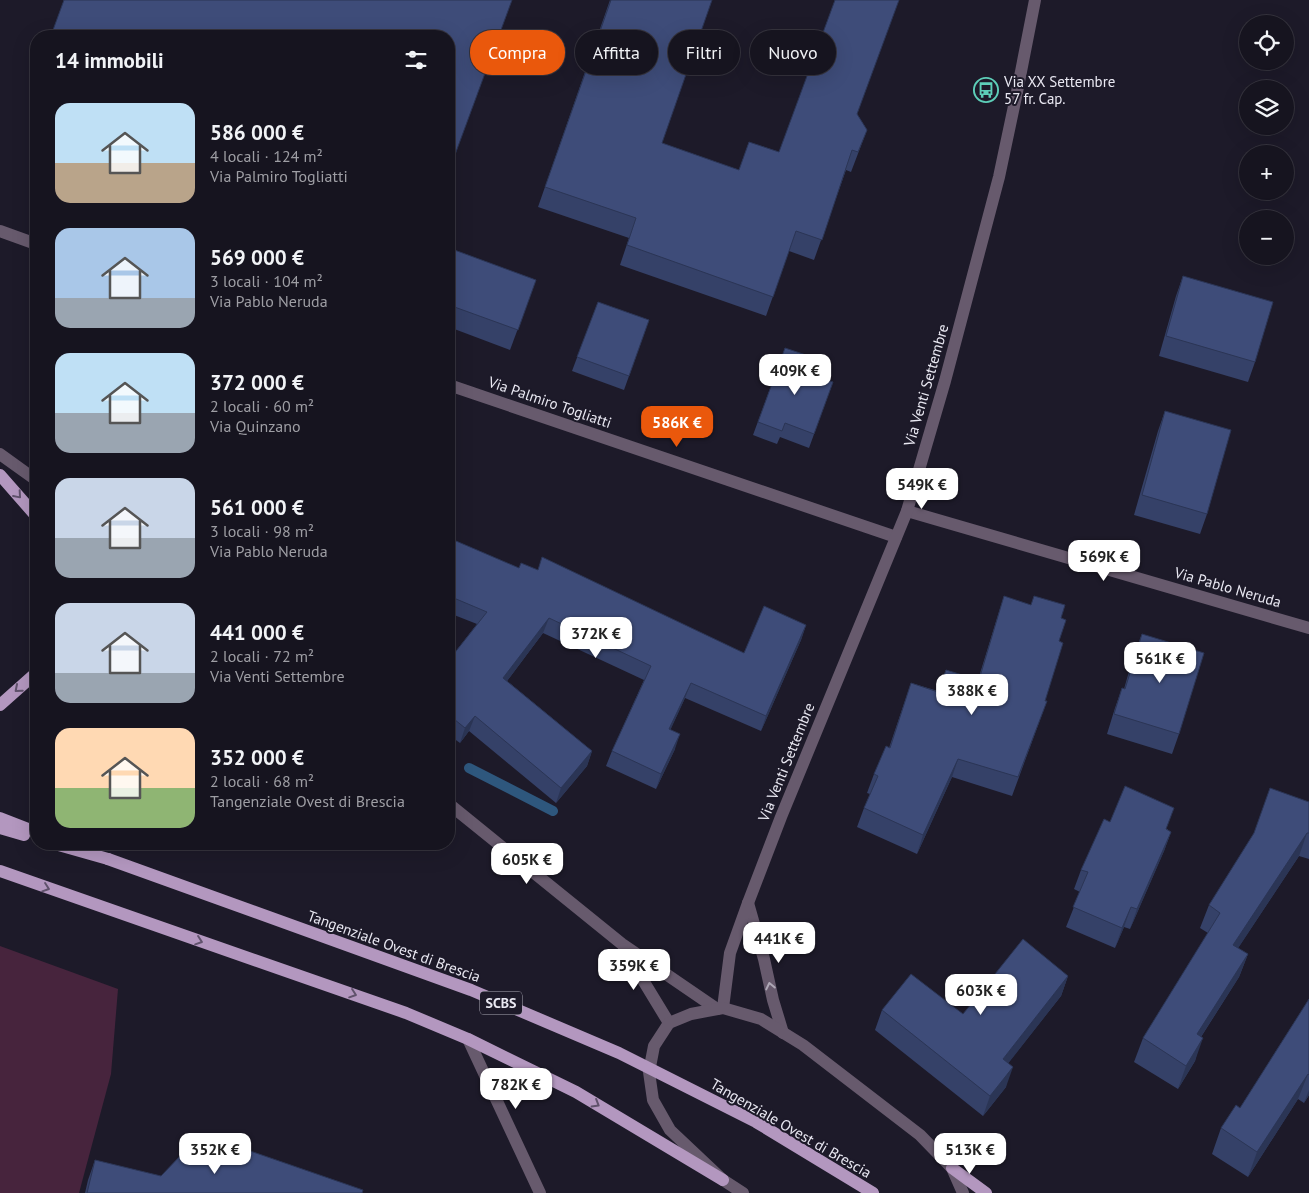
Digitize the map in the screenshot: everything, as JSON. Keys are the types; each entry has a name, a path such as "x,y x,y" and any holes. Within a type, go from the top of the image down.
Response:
{"main road":[{"path":"0,475 30,509"},
{"path":"0,705 30,678"},
{"path":"0,818 30,830"},
{"path":"0,828 30,837"},
{"name":"Tangenziale Ovest di Brescia","path":"76,850 108,859"},
{"name":"Tangenziale Ovest di Brescia","path":"84,850 471,990 619,1053 756,1122 873,1193"},
{"path":"0,871 406,1013 468,1038 576,1092 723,1180"},
{"path":"952,1168 986,1193"}],"street":[{"name":"Via Venti Settembre","path":"720,1009 730,953 748,903 781,817 908,511 945,381 999,177 1035,0"},
{"path":"0,231 30,242"},
{"name":"Via Palmiro Togliatti","path":"455,387 896,537"},
{"path":"0,454 30,476"},
{"name":"Via Pablo Neruda","path":"908,511 1309,628"},
{"path":"455,809 622,944 720,1009 761,1019 804,1045 920,1134 952,1168 963,1193"},
{"path":"748,903 783,1033"},
{"path":"622,944 669,1023"},
{"path":"720,1009 691,1014 669,1023 654,1046 649,1072 653,1100 670,1130 723,1180 743,1193"},
{"path":"468,1038 540,1193"}],"shaded area":[{"path":"0,946 118,989 111,1074 79,1193 0,1193"}],"building":[{"path":"64,0 512,0 501,30 470,30 470,75 484,75 455,155 455,30 53,30"},
{"path":"611,0 712,0 702,30 668,30 668,75 686,75 662,143 739,170 749,142 779,152 807,75 836,75 836,30 824,30 835,0 899,0 857,114 867,130 858,152 852,150 822,240 796,231 773,297 627,245 636,218 545,187 585,75 658,75 658,30 600,30"},
{"path":"455,250 536,280 518,330 455,307"},
{"path":"1183,276 1273,302 1255,362 1166,336"},
{"path":"598,302 649,320 629,376 577,357"},
{"path":"785,348 806,355 803,366 805,367 804,371 833,382 814,434 785,423 782,431 758,422"},
{"path":"1165,411 1231,430 1207,514 1142,495"},
{"path":"455,541 519,568 521,563 538,570 542,557 744,653 764,606 806,625 766,716 691,683 669,729 680,734 661,774 612,751 651,666 549,618 503,678 592,751 561,788 475,716 465,728 455,720 455,652 487,612 455,599"},
{"path":"1004,596 1031,605 1034,596 1065,605 1061,618 1066,620 1059,641 1063,643 1045,701 1047,701 1018,777 958,759 923,835 864,808 878,776 874,774 886,746 890,748 911,683 938,692 946,670 979,680"},
{"path":"1142,634 1204,653 1179,734 1114,714 1122,688 1125,689"},
{"path":"1125,786 1174,808 1166,829 1171,832 1137,909 1131,907 1122,928 1073,907 1088,872 1081,870 1104,819 1110,822"},
{"path":"1270,788 1309,802 1309,833 1307,833 1233,945 1248,954 1197,1034 1203,1038 1186,1066 1143,1038 1220,913 1209,905 1254,833"},
{"path":"1023,939 1068,976 1003,1059 1013,1067 990,1096 882,1010 911,974 963,1014"},
{"path":"1309,999 1309,1075 1257,1152 1221,1128 1236,1105 1240,1108"},
{"path":"201,1134 363,1190 362,1193 87,1193 95,1160 161,1176"}],"waterway":[{"path":"469,768 553,811"}],"place":[{"name":"Via XX Settembre 57 fr. Cap.","path":"986,90"}]}
